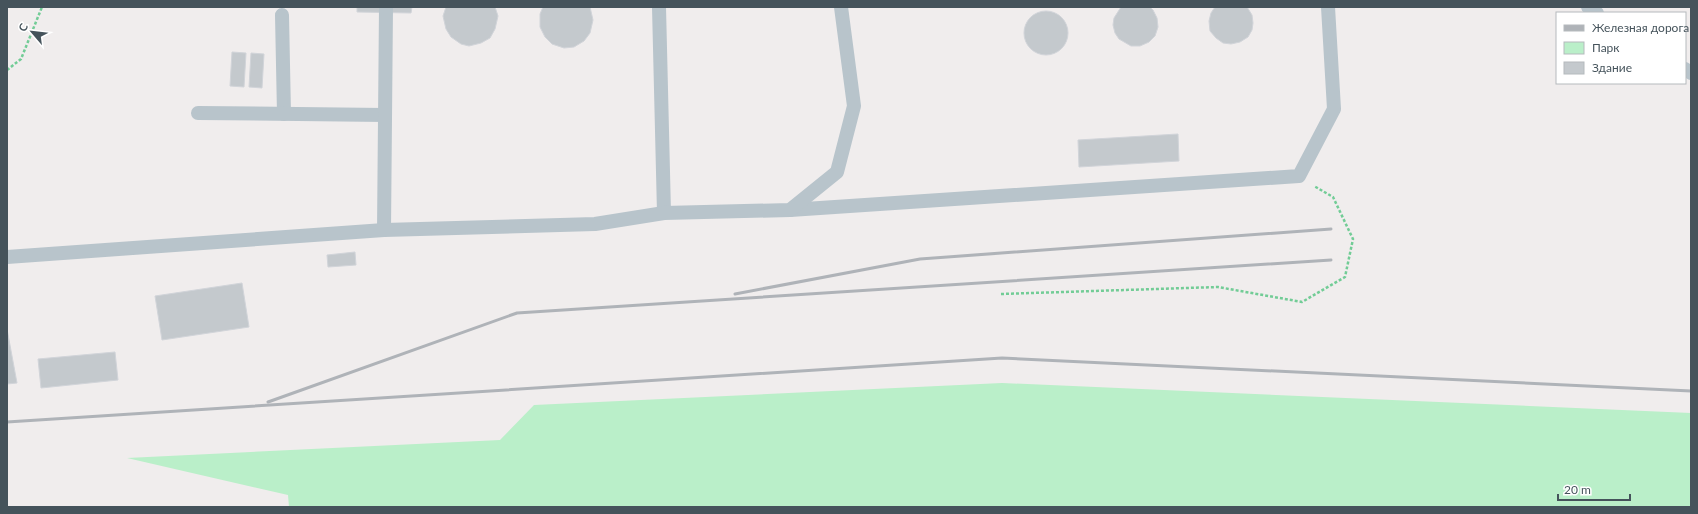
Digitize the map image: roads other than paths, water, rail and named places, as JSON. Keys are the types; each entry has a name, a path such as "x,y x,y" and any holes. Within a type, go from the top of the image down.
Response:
{"lane":[{"path":"384,230 386,7"},
{"path":"659,7 664,213"},
{"path":"790,210 837,172 854,106 841,7"},
{"path":"7,257 384,230 595,224 664,213 790,210 1298,176 1334,110 1328,7"},
{"path":"282,14 284,114"},
{"path":"198,113 385,115"}],"railway":[{"path":"735,294 920,259 1331,229"},
{"path":"268,402 517,313 1331,260"},
{"path":"7,422 1002,358 1691,391"}]}
